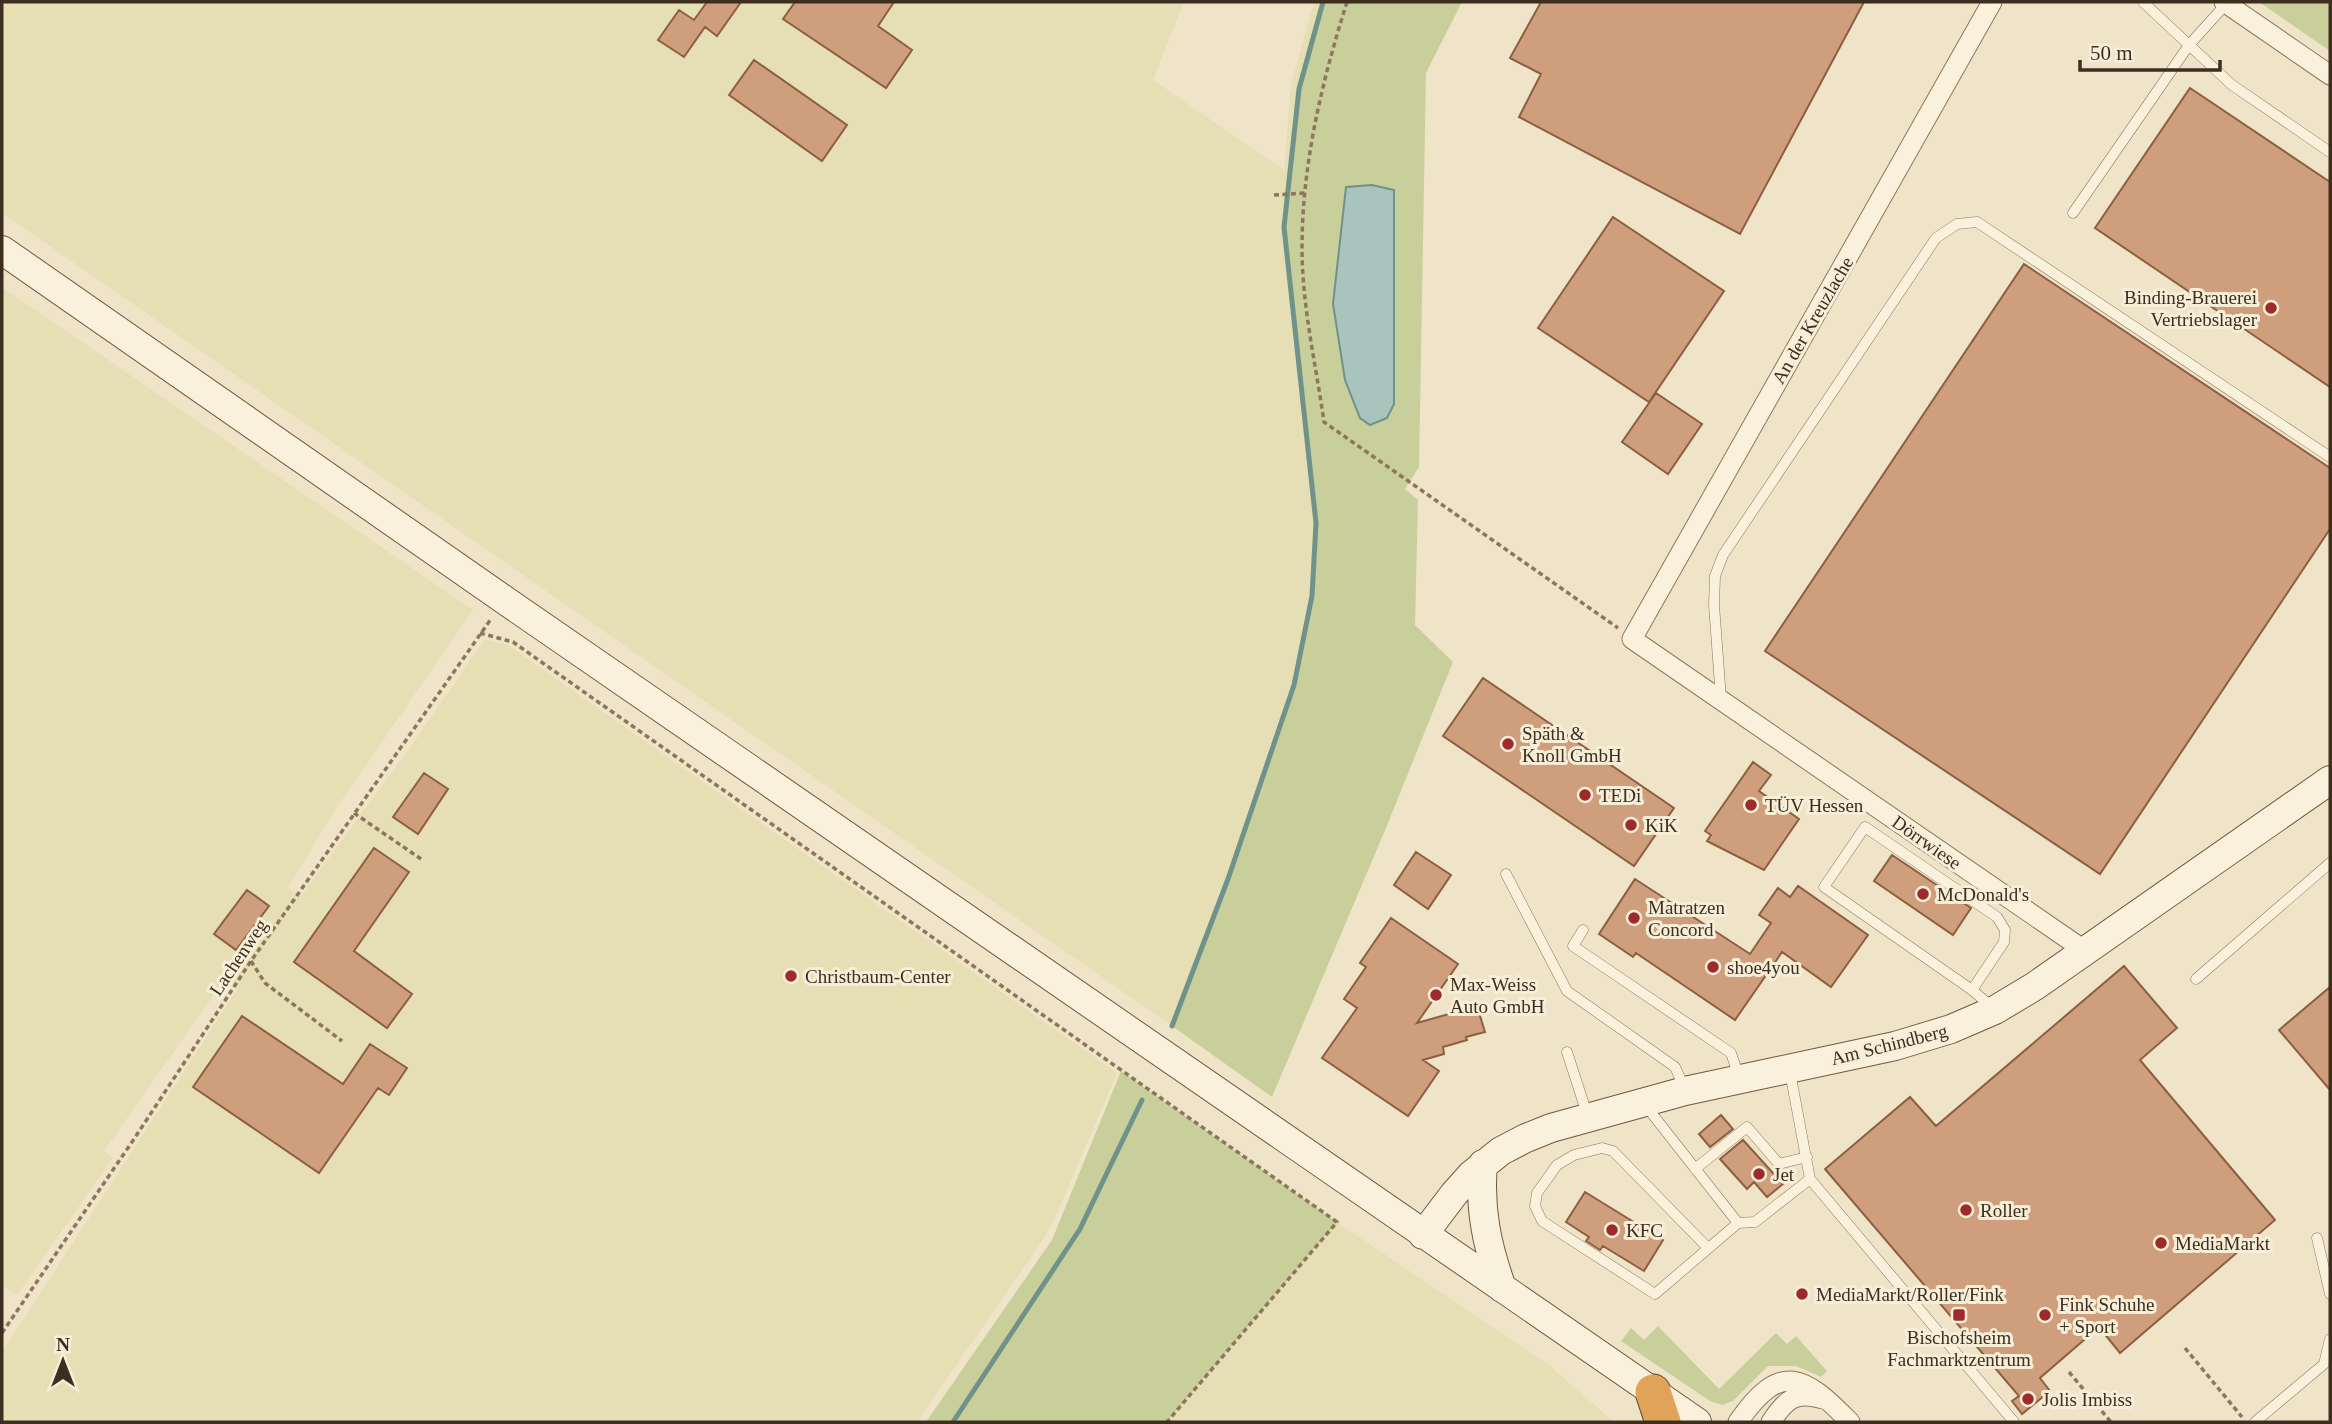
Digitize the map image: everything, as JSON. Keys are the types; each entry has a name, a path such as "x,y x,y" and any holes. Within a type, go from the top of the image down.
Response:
{"main road":[{"path":"2,250 1502,1288 1658,1407 1697,1422"},
{"name":"Am Schindberg","path":"1423,1235 1454,1194 1483,1164 1501,1151 1551,1128 1739,1077 1895,1046 1951,1029 1995,1010 2035,986 2330,780"},
{"path":"1483,1164 1483,1224 1502,1288"}],"street":[{"name":"An der Kreuzlache","path":"1632,639 1992,2"},
{"path":"2225,3 2330,75"},
{"name":"Dörrwiese","path":"1632,639 2084,950"},
{"path":"1738,1422 1752,1402 1768,1387 1786,1381 1796,1381 1812,1387 1850,1422"},
{"path":"1771,1422 1785,1403 1794,1397 1813,1396 1833,1405"}],"lane":[{"path":"2143,2 2232,85 2330,152"},
{"path":"2073,213 2189,44 2225,3"},
{"path":"1721,700 1714,605 1715,576 1723,555 1936,238 1957,224 1978,222 2330,457"},
{"path":"1972,990 2004,942 2005,930 1997,917 1865,827 1824,887 1972,990 1995,1010"},
{"path":"2196,979 2330,863"},
{"path":"1506,874 1567,991 1675,1067 1685,1091"},
{"path":"1583,930 1573,946 1731,1053 1739,1077"},
{"path":"1567,1052 1588,1118"},
{"path":"1789,1067 1810,1179 2014,1422"},
{"path":"1648,1101 1653,1115 1738,1223"},
{"path":"1695,1169 1747,1127 1779,1164 1807,1157"},
{"path":"1708,1248 1613,1151 1602,1147 1574,1155 1557,1165 1538,1193 1535,1206 1542,1221 1655,1294 1738,1223 1755,1223 1810,1179"},
{"path":"2317,1238 2330,1294"},
{"path":"2255,1422 2324,1364 2330,1339"}],"path":[{"path":"1347,2 1312,132 1305,193 1302,249 1324,422 1632,639"},
{"path":"1274,195 1305,193"},
{"name":"Lachenweg","path":"2,1333 251,961 480,633 506,601"},
{"path":"480,633 513,642 1337,1222 1167,1422"},
{"path":"354,813 421,859"},
{"path":"251,961 265,983 342,1041"},
{"path":"2185,1348 2247,1422"},
{"path":"2069,1372 2111,1422"}],"shaded area":[{"path":"2,2 1184,2 1153,80 1284,170 1291,84 1314,2 1323,2 1299,89 1303,391 1316,523 1312,596 1294,685 1228,879 1172,1026 2,213"},
{"path":"2,287 473,610 333,813 288,888 301,896 416,739 485,639 508,645 1117,1073 1043,1240 917,1422 2,1422 2,1352 238,988 225,979 104,1151 113,1158 17,1295 2,1285"},
{"path":"1337,1222 1550,1366 1614,1422 1167,1422"}],"green space":[{"path":"1323,2 1462,2 1426,73 1419,467 1405,489 1418,500 1415,625 1453,662 1272,1097 1172,1026 1228,879 1294,685 1312,596 1316,523 1284,227 1299,89","holes":["1347,187 1394,404 1361,418 1345,380 1333,304"]},
{"path":"2259,2 2330,2 2330,51"},
{"path":"1121,1071 1337,1222 1167,1422 926,1422 1052,1240"},
{"path":"1658,1326 1719,1389 1776,1333 1787,1344 1796,1336 1827,1371 1821,1377 1796,1366 1768,1366 1733,1401 1722,1405 1710,1401 1621,1341 1631,1328 1644,1340"}],"water":[{"path":"1372,185 1394,190 1394,404 1387,418 1370,425 1360,418 1345,380 1333,304 1346,187"}],"building":[{"path":"707,2 741,2 717,36 705,27 684,57 658,40 679,10 694,20"},
{"path":"795,2 894,2 878,26 912,50 886,88 783,19"},
{"path":"1541,2 1864,2 1740,234 1519,117 1541,74 1510,58"},
{"path":"754,60 847,125 822,161 729,95"},
{"name":"Binding-Brauerei Vertriebslager","path":"2190,88 2330,182 2330,387 2095,228"},
{"path":"1613,217 1724,291 1649,402 1538,328"},
{"path":"2024,264 2330,468 2330,529 2100,874 1765,651"},
{"path":"1656,393 1702,424 1668,474 1622,442"},
{"path":"1483,678 1674,808 1634,866 1443,736"},
{"name":"TÜV Hessen","path":"1753,762 1771,775 1759,791 1799,819 1764,870 1707,841 1711,835 1705,831"},
{"path":"424,773 448,789 418,834 393,817"},
{"path":"374,848 409,872 354,951 412,994 387,1028 294,962"},
{"path":"1416,852 1451,875 1428,909 1394,885"},
{"name":"McDonald's","path":"1892,855 1971,908 1953,935 1874,881"},
{"path":"1635,879 1750,954 1771,923 1759,915 1778,888 1790,897 1798,886 1868,935 1831,987 1782,952 1735,1020 1636,953 1633,957 1599,934"},
{"path":"247,890 269,906 236,950 214,934"},
{"path":"1391,918 1458,964 1417,1023 1477,1006 1485,1032 1443,1047 1444,1054 1423,1060 1439,1071 1408,1116 1322,1058 1357,1008 1344,999 1366,967 1360,963"},
{"path":"2124,966 2177,1028 2140,1060 2275,1220 2120,1353 2099,1327 2040,1378 2050,1391 2022,1414 2012,1401 2019,1396 1825,1169 1910,1097 1936,1126"},
{"path":"2330,987 2330,1090 2279,1030"},
{"path":"242,1016 343,1084 370,1044 407,1068 389,1095 378,1088 319,1173 193,1087"},
{"path":"1721,1115 1733,1129 1710,1147 1699,1134"},
{"path":"1743,1140 1783,1184 1767,1197 1754,1182 1747,1189 1720,1159"},
{"name":"KFC","path":"1585,1192 1663,1240 1644,1271 1603,1246 1600,1250 1586,1241 1589,1237 1566,1222"}],"waterway":[{"path":"1172,1026 1228,879 1294,685 1312,596 1316,523 1284,227 1299,89 1323,2"},
{"path":"953,1422 1080,1229 1142,1100"}],"place":[{"name":"Binding-Brauerei Vertriebslager","path":"2271,308"},
{"name":"Späth & Knoll GmbH","path":"1508,744"},
{"name":"TEDi","path":"1585,795"},
{"name":"TÜV Hessen","path":"1751,805"},
{"name":"KiK","path":"1631,825"},
{"name":"McDonald's","path":"1923,894"},
{"name":"Matratzen Concord","path":"1634,918"},
{"name":"shoe4you","path":"1713,967"},
{"name":"Christbaum-Center","path":"791,976"},
{"name":"Max-Weiss Auto GmbH","path":"1436,995"},
{"name":"Jet","path":"1759,1174"},
{"name":"Roller","path":"1966,1210"},
{"name":"KFC","path":"1612,1230"},
{"name":"MediaMarkt","path":"2161,1243"},
{"name":"MediaMarkt/Roller/Fink","path":"1802,1294"},
{"name":"Bischofsheim Fachmarktzentrum","path":"1959,1315"},
{"name":"Fink Schuhe + Sport","path":"2045,1315"},
{"name":"Jolis Imbiss","path":"2028,1399"}]}
